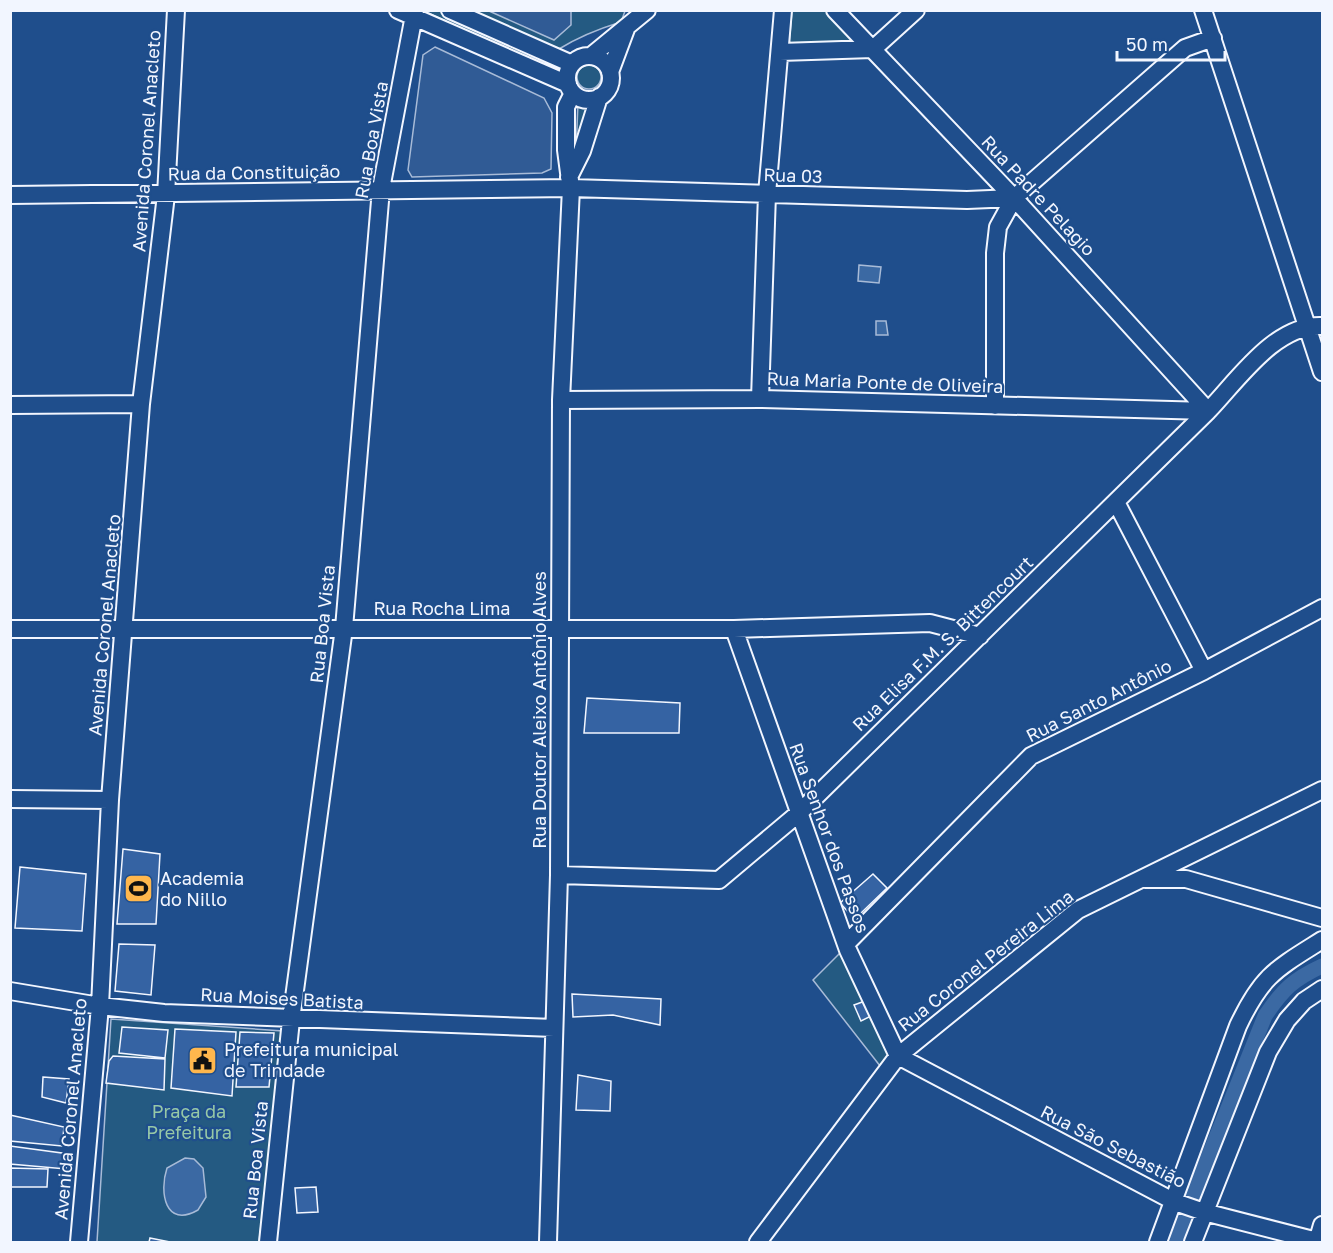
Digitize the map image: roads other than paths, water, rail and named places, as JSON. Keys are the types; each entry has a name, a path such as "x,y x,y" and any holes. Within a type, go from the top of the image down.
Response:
{"street":[{"name":"Avenida Coronel Anacleto","path":"79,1242 100,1006 110,800 141,404 166,195 176,10"},
{"path":"398,10 415,14 571,88 583,98 599,97 608,89 610,72 631,10"},
{"path":"450,10 572,64"},
{"path":"591,56 647,10"},
{"path":"760,399 767,195 783,10"},
{"name":"Rua Padre Pelagio","path":"835,10 1014,198 1208,411"},
{"path":"780,52 873,49 916,10"},
{"path":"1203,10 1315,325 1323,372"},
{"name":"Rua Boa Vista","path":"268,1242 291,1020 344,628 381,189 415,14"},
{"path":"994,406 995,253 998,227 1014,198 1185,48 1213,38"},
{"path":"571,88 568,70 583,56 591,56 603,61 610,72"},
{"name":"Rua Doutor Aleixo Antônio Alves","path":"553,1240 554,1029 559,875 561,400 570,183 566,106 571,88"},
{"name":"Rua Doutor Aleixo Antônio Alves","path":"570,183 599,97"},
{"name":"Rua da Constituição","path":"10,195 166,195 570,183"},
{"name":"Rua 03","path":"570,183 767,195 967,200 1014,198"},
{"name":"Rua Elisa F.M. S. Bittencourt","path":"559,875 719,880 799,813 1208,411 1264,352 1288,334 1315,325"},
{"name":"Rua Maria Ponte de Oliveira","path":"561,400 760,399 1208,411"},
{"path":"10,405 141,404"},
{"path":"1116,502 1204,671"},
{"name":"Rua Santo Antônio","path":"846,944 1031,756 1204,671 1323,608"},
{"name":"Rua Rocha Lima","path":"10,629 734,629 930,623 980,636"},
{"name":"Rua Senhor dos Passos","path":"734,629 846,944 898,1056"},
{"path":"1141,879 1323,790"},
{"path":"10,799 110,800"},
{"name":"Rua Coronel Pereira Lima","path":"758,1242 898,1056 1078,910 1141,879 1186,879 1323,918"},
{"path":"1158,1242 1175,1202 1238,1026 1252,996 1272,974 1323,940"},
{"path":"1193,1242 1268,1053 1287,1020 1304,1001 1323,989"},
{"name":"Rua Moises Batista","path":"10,991 100,1006 291,1020 554,1029"},
{"name":"Rua São Sebastião","path":"898,1056 1175,1202 1204,1212 1319,1242"},
{"path":"1319,1242 1323,1225"}],"waterway":[{"path":"1193,1195 1265,1016 1290,986 1304,975 1322,966"},
{"path":"1176,1242 1185,1220"}],"place":[{"name":"Academia do Nillo","path":"139,889"},
{"name":"Prefeitura municipal de Trindade","path":"203,1060"}],"park label":[{"name":"Praça da Prefeitura","path":"189,1122"}]}
